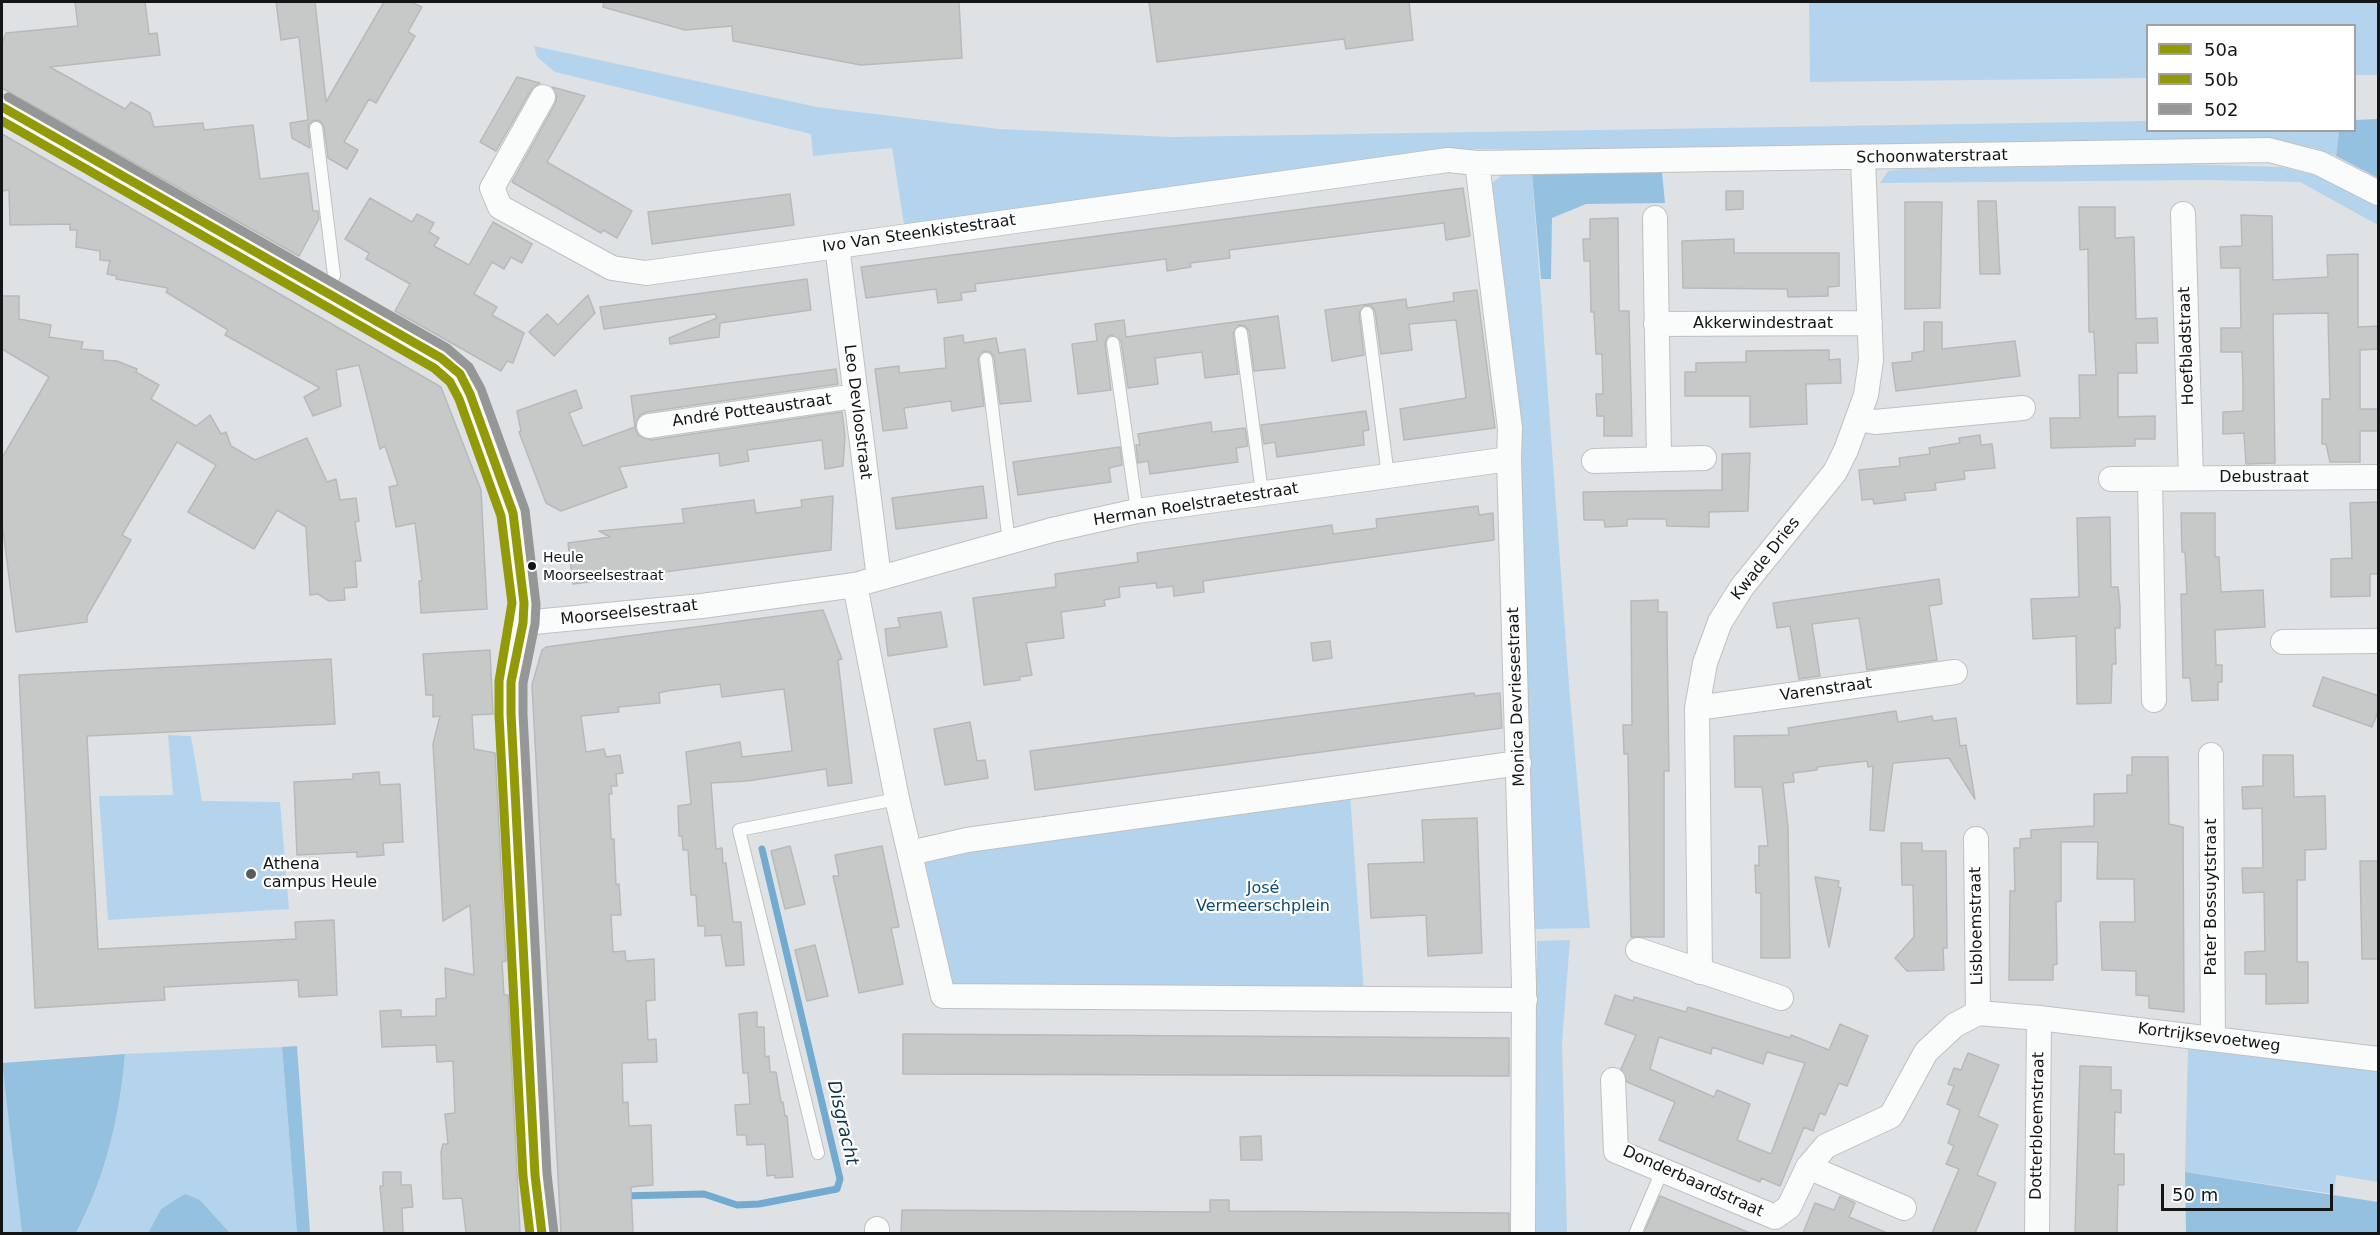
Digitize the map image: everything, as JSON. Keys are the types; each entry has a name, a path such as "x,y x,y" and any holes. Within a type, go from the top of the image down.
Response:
{"street":[{"name":"Ivo Van Steenkistestraat","path":"543,97 492,188 500,207 612,268 646,273 1448,160 1477,163"},
{"path":"2,107 441,358 460,374 470,394 513,513 524,603 523,623 511,682 511,714 535,1175 542,1233"},
{"name":"Schoonwaterstraat","path":"1477,163 2269,150 2319,163 2379,193"},
{"name":"Kwade Dries","path":"1700,972 1697,708 1705,663 1724,614 1757,566 1834,472 1859,418 1866,395 1871,360 1863,158"},
{"name":"Monica Devriesestraat","path":"1477,163 1510,428 1509,459 1525,1000 1523,1233"},
{"name":"Hoefbladstraat","path":"2183,214 2191,478"},
{"path":"1655,218 1659,458"},
{"name":"Leo Devloostraat","path":"837,246 879,578"},
{"name":"Akkerwindestraat","path":"1656,324 1870,323"},
{"name":"André Potteaustraat","path":"649,426 855,396"},
{"path":"1859,418 1875,422 2023,408"},
{"path":"1594,461 1704,458"},
{"name":"Herman Roelstraetestraat","path":"855,585 1009,542 1137,510 1509,459"},
{"name":"Debustraat","path":"2111,479 2379,477"},
{"path":"2150,479 2154,700"},
{"path":"855,585 897,800 943,996 1525,1000"},
{"name":"Moorseelsestraat","path":"523,623 702,606 855,585"},
{"path":"2283,642 2379,641"},
{"name":"Varenstraat","path":"1697,708 1955,672"},
{"name":"Pater Bossuytstraat","path":"2211,755 2213,1038"},
{"path":"910,853 967,840 1519,763"},
{"name":"Lisbloemstraat","path":"1976,839 1978,1013"},
{"path":"1638,950 1781,998"},
{"path":"1978,1013 2039,1018"},
{"name":"Donderbaardstraat","path":"1612,1080 1617,1151 1775,1217 1789,1207 1808,1167 1826,1146 1891,1116 1926,1052 1955,1024 1978,1013"},
{"name":"Kortrijksevoetweg","path":"2039,1018 2379,1059"},
{"name":"Dotterbloemstraat","path":"2037,1233 2039,1018"},
{"path":"1808,1167 1904,1208"}],"lane":[{"path":"316,128 334,275 327,292"},
{"path":"1367,313 1388,476"},
{"path":"1241,333 1262,493"},
{"path":"1113,343 1137,510"},
{"path":"986,359 1009,542"},
{"path":"818,1153 739,830 897,800"},
{"path":"1635,1233 1662,1171"}],"green space":[{"path":"1809,2 2378,2 2378,75 2356,75 2356,24 2146,24 2146,78 1810,82"},
{"path":"534,46 817,107 999,129 1172,137 2146,121 2146,132 2339,132 2336,156 2315,148 2244,138 1711,150 1455,149 904,224 892,148 813,156 811,134 555,72 537,57"},
{"path":"2182,164 2281,167 2318,176 2378,206 2378,225 2300,182 2206,180 1880,183 1888,171 1902,169"},
{"path":"1532,173 1569,685 1590,928 1534,929 1520,487 1522,443 1491,184 1503,174"},
{"path":"168,735 191,736 202,801 280,802 289,909 108,920 99,796 173,795"},
{"name":"José Vermeerschplein","path":"1350,794 1364,993 953,990 924,856"},
{"path":"1570,940 1562,1043 1567,1233 1533,1234 1537,941"},
{"path":"282,1047 297,1233 230,1233 200,1200 161,1209 148,1233 76,1234 95,1191 110,1147 125,1054"},
{"path":"2188,1049 2378,1071 2378,1182 2336,1175 2334,1194 2185,1172"},
{"path":"2,1063 22,1233 2,1233"}],"shaded area":[{"path":"2378,119 2378,178 2336,156 2339,132 2356,132 2356,120"},
{"path":"1662,172 1665,203 1586,204 1552,218 1551,279 1541,279 1532,173"},
{"path":"297,1046 310,1232 319,1233 297,1233 282,1047"},
{"path":"125,1054 115,1124 103,1169 76,1233 22,1233 2,1063"},
{"path":"2185,1172 2378,1202 2378,1233 2186,1233"},
{"path":"185,1194 200,1200 230,1233 148,1233 161,1209"}],"building":[{"path":"75,2 145,2 149,34 157,33 160,55 50,67 125,109 131,102 140,107 150,113 154,127 203,123 204,130 253,125 260,179 308,173 313,211 318,211 319,219 299,256 2,88 2,43 6,33 78,26"},
{"path":"276,2 315,2 326,102 384,2 410,2 422,7 408,32 415,36 376,103 369,99 344,142 358,150 347,169 328,158 324,127 320,121 314,120 308,125 310,148 292,138 290,123 308,120 299,37 281,40"},
{"path":"604,2 959,2 962,58 861,65 733,41 732,26 685,30 603,7"},
{"path":"1149,2 1409,2 1413,40 1346,49 1344,39 1157,62"},
{"path":"517,77 540,83 531,90 496,151 480,142"},
{"path":"552,87 585,96 547,162 632,211 617,238 603,230 601,233 512,182 555,104 557,96"},
{"path":"2,134 441,387 481,490 487,609 421,613 419,581 422,581 415,523 396,527 389,487 398,485 385,446 380,449 359,365 336,370 341,406 313,416 304,397 320,388 225,335 228,330 166,292 168,288 116,279 117,276 107,274 110,261 100,260 100,251 76,247 77,230 70,230 70,224 10,225 9,190 2,191"},
{"path":"1463,188 1470,236 1446,240 1444,223 1229,250 1230,258 1190,263 1191,267 1167,271 1166,259 975,284 976,291 961,293 962,300 938,303 936,289 866,298 861,267"},
{"path":"1726,191 1743,191 1743,209 1726,210"},
{"path":"790,194 794,225 652,244 648,212"},
{"path":"370,198 412,222 417,214 434,223 429,232 439,238 434,246 469,265 493,222 532,244 522,263 511,257 504,269 492,262 474,294 497,307 492,315 524,333 513,363 507,361 501,371 395,311 410,284 366,259 369,253 345,239"},
{"path":"1978,201 1996,201 2000,274 1980,274"},
{"path":"1905,202 1942,202 1940,308 1905,309"},
{"path":"2079,207 2115,207 2115,238 2134,237 2136,319 2157,318 2158,343 2136,343 2137,373 2118,373 2118,417 2155,416 2155,439 2135,439 2135,446 2051,448 2050,418 2080,418 2079,375 2096,375 2094,332 2089,332 2088,249 2080,250"},
{"path":"2241,215 2272,216 2273,280 2328,277 2327,255 2358,254 2358,327 2379,326 2379,349 2360,350 2360,409 2379,409 2379,431 2360,431 2360,462 2330,462 2326,444 2322,444 2322,399 2330,399 2328,313 2273,314 2275,463 2246,464 2244,433 2223,434 2223,412 2243,411 2243,382 2242,352 2221,352 2221,328 2241,328 2240,268 2221,268 2220,247 2242,246"},
{"path":"1618,218 1619,311 1629,311 1632,436 1604,436 1604,416 1597,416 1596,394 1603,394 1602,354 1596,354 1594,312 1591,312 1590,261 1584,261 1583,239 1590,239 1590,219"},
{"path":"1734,239 1734,253 1839,253 1839,286 1828,287 1828,296 1788,297 1787,289 1683,288 1682,241"},
{"path":"807,279 811,310 720,323 719,337 670,344 669,338 717,318 715,314 604,329 600,307"},
{"path":"1477,290 1495,428 1404,440 1400,409 1466,398 1456,320 1409,324 1412,350 1381,354 1375,311 1371,306 1365,305 1359,313 1364,355 1332,361 1325,310 1406,299 1407,308 1454,301 1453,293"},
{"path":"588,295 595,313 554,356 529,332 547,314 558,325"},
{"path":"2,296 19,296 19,319 51,325 49,337 83,342 81,349 103,351 103,360 117,361 137,369 136,372 159,385 151,399 196,426 210,415 221,434 226,432 231,446 255,460 307,438 327,482 336,479 340,500 356,498 359,521 355,522 361,561 355,561 357,587 344,588 345,600 329,601 318,594 310,595 306,527 277,510 254,549 188,512 216,465 177,442 122,535 131,540 87,616 87,622 16,632 2,522 2,458 49,377 2,349"},
{"path":"1278,316 1285,368 1254,371 1249,331 1245,326 1239,325 1233,333 1238,374 1205,378 1202,352 1155,358 1158,384 1128,388 1121,341 1112,335 1107,337 1105,344 1111,390 1078,394 1072,344 1097,341 1095,324 1124,320 1126,337"},
{"path":"1924,322 1942,322 1942,349 2015,341 2020,376 1896,391 1892,363 1912,361 1912,353 1924,351"},
{"path":"963,335 964,343 996,338 999,353 1025,349 1031,401 1000,404 994,357 990,352 984,351 978,359 984,406 952,411 951,401 904,408 907,428 883,431 875,369 899,366 899,373 946,368 944,338"},
{"path":"1829,350 1829,360 1840,359 1841,383 1806,384 1807,424 1750,427 1750,396 1685,396 1685,372 1696,372 1696,363 1746,362 1746,351"},
{"path":"836,369 838,384 647,412 640,415 635,427 631,396"},
{"path":"576,390 582,408 569,413 583,446 635,427 638,435 651,440 842,412 845,436 843,466 825,469 822,440 747,450 749,461 720,466 719,453 619,467 627,487 561,511 546,503 519,432 521,431 517,411"},
{"path":"1366,411 1369,430 1363,431 1364,445 1277,457 1275,442 1264,444 1261,425"},
{"path":"1211,422 1212,432 1245,428 1248,446 1236,448 1238,462 1150,474 1148,461 1138,463 1136,445 1140,445 1138,434"},
{"path":"1980,435 1981,445 1992,444 1995,468 1964,471 1965,479 1935,483 1936,490 1904,493 1906,500 1874,504 1873,499 1862,500 1859,470 1900,466 1899,458 1930,454 1929,448 1960,443 1959,438"},
{"path":"1120,447 1122,465 1109,468 1111,482 1018,495 1013,462"},
{"path":"1750,453 1748,511 1709,512 1709,527 1667,526 1666,519 1627,519 1627,526 1605,527 1604,520 1584,520 1583,492 1722,490 1722,454"},
{"path":"983,486 987,518 896,529 892,498"},
{"path":"833,496 831,550 573,584 568,543 610,537 599,531 684,523 682,509 754,500 756,513 802,507 801,500"},
{"path":"2379,502 2379,574 2370,574 2370,596 2331,597 2331,559 2352,558 2350,503"},
{"path":"1478,506 1479,515 1493,513 1494,540 1203,581 1204,592 1174,596 1173,586 1157,588 1156,583 1119,587 1120,597 1104,600 1105,606 1061,612 1064,638 1026,643 1032,675 1019,677 1020,680 984,685 973,598 1056,587 1055,574 1138,562 1137,553 1332,525 1333,534 1377,528 1376,519"},
{"path":"2181,513 2215,513 2215,557 2219,557 2221,592 2263,590 2265,627 2215,630 2216,665 2222,665 2222,682 2218,682 2218,700 2192,701 2190,678 2183,678 2181,594 2187,594 2185,552 2182,552"},
{"path":"2110,517 2111,587 2118,587 2120,606 2120,628 2115,628 2116,664 2112,664 2111,703 2077,704 2076,636 2033,639 2031,599 2079,597 2077,518"},
{"path":"1939,579 1942,604 1929,606 1937,660 1867,670 1859,618 1812,624 1820,676 1799,679 1790,626 1777,628 1773,603"},
{"path":"1658,600 1658,612 1667,612 1669,771 1664,771 1664,937 1631,937 1628,754 1624,754 1623,725 1632,725 1631,601"},
{"path":"823,610 842,659 838,660 852,783 828,786 826,769 747,781 711,783 716,849 722,848 723,863 726,863 733,922 741,922 744,965 726,966 721,935 705,936 705,926 698,926 696,895 691,895 688,850 683,850 682,836 679,836 678,806 691,804 686,752 740,742 742,757 792,751 784,689 722,697 720,684 667,691 659,693 660,703 618,707 619,712 581,716 586,752 604,749 606,757 620,755 623,773 616,774 617,786 611,786 612,794 609,794 611,839 614,839 616,885 619,884 621,915 611,915 613,952 625,951 626,961 654,959 655,1000 646,1001 648,1040 656,1039 657,1062 622,1063 623,1103 628,1102 629,1126 651,1125 653,1185 631,1187 633,1233 561,1233 532,685 542,650 546,647"},
{"path":"941,612 947,647 888,656 885,629 900,627 898,618"},
{"path":"1330,641 1332,658 1313,661 1311,643"},
{"path":"490,650 493,714 472,715 474,749 495,753 506,961 502,962 504,995 508,995 520,1233 466,1233 462,1198 443,1199 441,1152 443,1144 448,1144 445,1114 455,1113 453,1061 437,1062 436,1045 382,1047 380,1011 401,1010 401,1017 436,1016 436,999 446,998 445,968 474,975 470,905 443,921 433,744 440,716 433,717 433,695 426,695 423,654"},
{"path":"331,659 335,724 87,736 98,949 296,939 295,922 334,920 337,995 299,997 298,980 164,987 165,1000 35,1008 19,675"},
{"path":"2323,677 2379,696 2379,709 2372,727 2313,706"},
{"path":"1474,693 1475,696 1500,693 1502,728 1035,790 1030,751"},
{"path":"1896,711 1898,722 1932,716 1933,721 1956,718 1960,746 1966,745 1975,799 1949,758 1893,763 1884,831 1870,830 1873,766 1868,767 1867,761 1817,767 1817,770 1793,773 1794,782 1783,783 1788,827 1790,958 1761,958 1761,893 1756,893 1755,865 1759,866 1759,846 1768,846 1762,787 1735,787 1734,736 1789,735 1788,728"},
{"path":"970,722 977,761 985,760 988,778 945,785 934,729"},
{"path":"2263,755 2293,755 2294,797 2325,796 2326,849 2305,850 2305,880 2297,880 2297,962 2308,962 2308,1003 2266,1004 2266,974 2245,974 2245,952 2265,951 2264,892 2243,893 2242,868 2263,868 2262,808 2243,809 2242,787 2263,786"},
{"path":"2132,757 2168,757 2169,824 2183,827 2184,1012 2149,1008 2149,996 2136,995 2136,971 2102,970 2100,922 2135,922 2134,879 2097,879 2098,842 2061,842 2061,901 2056,902 2057,964 2053,965 2053,980 2009,980 2010,891 2015,891 2014,848 2020,848 2020,839 2031,838 2031,830 2094,826 2094,794 2127,793 2127,775 2132,775"},
{"path":"379,772 380,785 400,784 403,842 383,843 384,855 357,857 357,852 297,855 294,782 353,779 353,774"},
{"path":"1477,818 1482,953 1428,956 1426,915 1371,918 1368,864 1424,862 1422,820"},
{"path":"1901,843 1922,843 1922,851 1946,851 1947,948 1943,948 1944,970 1907,971 1895,958 1914,937 1913,885 1902,885"},
{"path":"790,846 805,904 785,909 771,851"},
{"path":"882,846 899,927 891,928 903,984 859,993 833,876 839,876 835,855"},
{"path":"2360,861 2379,861 2379,959 2362,959"},
{"path":"1815,877 1839,881 1838,887 1841,888 1829,947"},
{"path":"815,945 828,996 807,1001 795,950"},
{"path":"1615,995 1633,1001 1634,997 1686,1012 1688,1007 1790,1038 1791,1035 1829,1050 1840,1024 1868,1036 1847,1086 1839,1083 1825,1115 1820,1113 1813,1131 1804,1127 1780,1186 1761,1178 1760,1182 1659,1140 1675,1102 1627,1082 1621,1069 1636,1035 1605,1024","holes":["1659,1037 1711,1054 1712,1047 1763,1064 1767,1052 1805,1063 1771,1154 1737,1140 1750,1104 1717,1090 1714,1097 1650,1069"]},
{"path":"757,1012 757,1027 764,1027 765,1057 769,1056 770,1072 776,1072 781,1102 783,1102 785,1116 787,1116 793,1177 767,1176 765,1144 747,1145 746,1135 737,1135 735,1105 750,1104 748,1073 743,1073 739,1014"},
{"path":"903,1034 1509,1038 1509,1076 903,1074"},
{"path":"1968,1053 1999,1065 1978,1116 1998,1125 1977,1175 1996,1183 1975,1233 1932,1233 1959,1169 1946,1164 1954,1146 1948,1143 1960,1110 1947,1104 1954,1086 1948,1084 1954,1068 1961,1070"},
{"path":"2080,1066 2111,1067 2111,1090 2121,1090 2121,1113 2115,1112 2114,1154 2124,1154 2124,1185 2118,1185 2117,1233 2075,1233"},
{"path":"1261,1136 1262,1160 1241,1160 1240,1137"},
{"path":"383,1172 401,1172 401,1185 411,1185 413,1207 402,1208 403,1233 384,1233 380,1186 383,1186"},
{"path":"1660,1196 1750,1233 1644,1233"},
{"path":"1840,1196 1855,1203 1849,1217 1887,1233 1803,1233 1815,1203 1834,1210"},
{"path":"1210,1200 1229,1200 1229,1211 1509,1213 1509,1233 901,1233 902,1210 1210,1212"}],"waterway":[{"name":"Disgracht","path":"622,1196 704,1194 737,1205 759,1204 837,1189 840,1179 762,849"}],"transit line":[{"name":"502","path":"8,97 447,348 469,367 481,389 525,510 536,604 535,624 523,683 523,714 547,1174 554,1233"},
{"name":"50a","path":"2,107 441,358 460,374 470,394 513,513 524,603 523,623 511,682 511,714 535,1175 542,1234"},
{"name":"50b","path":"2,121 434,368 450,382 459,399 501,516 512,603 499,681 499,715 523,1176 530,1234"}],"place":[{"name":"Heule Moorseelsestraat","path":"532,566"},
{"name":"Athena campus Heule","path":"251,874"}]}
